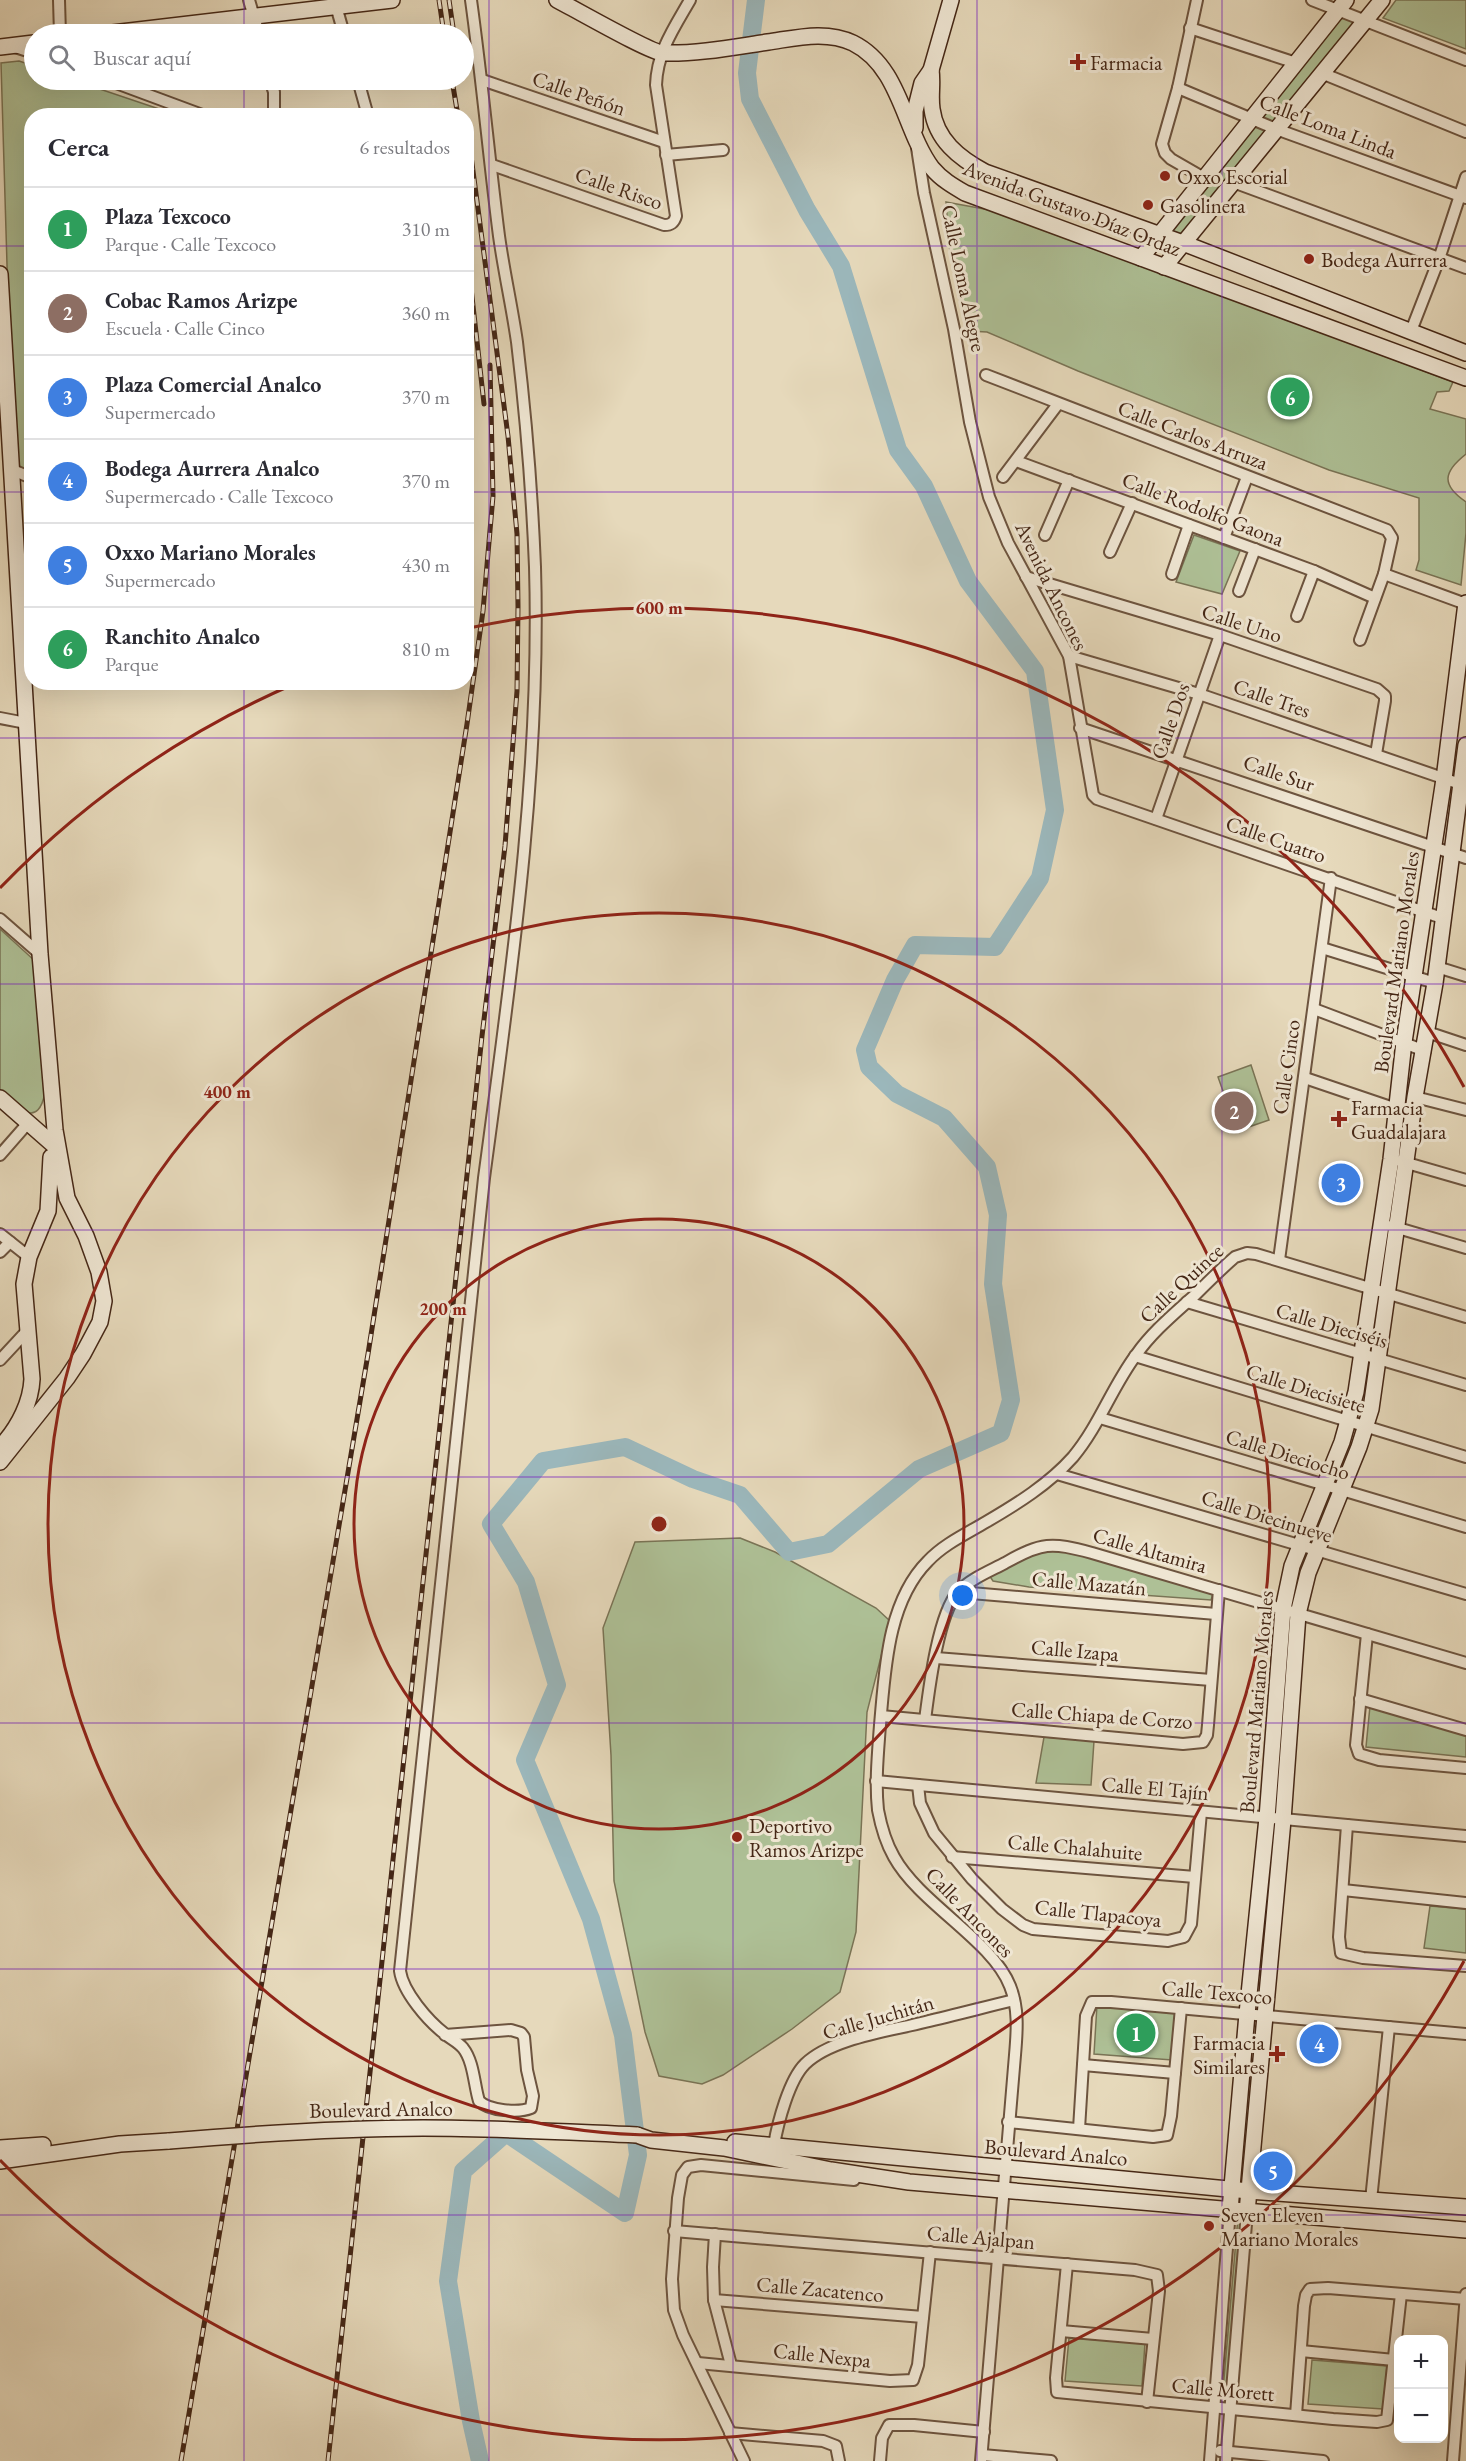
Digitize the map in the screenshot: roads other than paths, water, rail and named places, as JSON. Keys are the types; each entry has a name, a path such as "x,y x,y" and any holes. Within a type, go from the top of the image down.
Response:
{"street":[{"path":"59,0 60,24"},
{"path":"249,0 256,24"},
{"path":"192,24 254,17 335,3 392,0"},
{"path":"445,2035 511,2030 521,2033 526,2044 527,2070 533,2096 531,2108 518,2110 483,2105 479,2101 468,2055 456,2042 445,2035 422,2011 401,1980 400,1958 484,1178 502,1047 527,818 534,689 535,570 529,447 516,339 500,238 471,0"},
{"path":"557,0 660,53 690,0"},
{"name":"Calle Loma Alegre","path":"951,0 931,70 922,83 915,111 916,140 924,193 954,329 970,422 989,497"},
{"path":"1197,0 1178,88 1162,144 1165,153 1171,159 1204,178"},
{"path":"1312,0 1342,5 1367,20 1466,60"},
{"path":"1164,267 1276,129 1324,74 1382,0"},
{"path":"335,3 341,24"},
{"path":"1141,258 1342,5"},
{"path":"1190,28 1296,63"},
{"name":"Avenida Gustavo Díaz Ordaz","path":"660,53 716,50 816,36 834,36 852,43 868,53 895,89 916,140 932,168 946,181 965,193 1466,378"},
{"path":"6,46 24,44"},
{"path":"6,46 24,50"},
{"name":"Calle Risco","path":"492,165 664,225 670,225 676,216 656,85 660,53"},
{"name":"Avenida Gustavo Díaz Ordaz","path":"931,70 931,107 935,122 940,135 964,161 985,172 1183,243 1466,353"},
{"path":"1324,74 1466,132"},
{"name":"Calle Peñón","path":"482,80 664,142"},
{"name":"Calle Loma Linda","path":"1178,88 1276,129 1463,197"},
{"path":"135,90 183,108"},
{"path":"273,90 273,108"},
{"path":"361,90 366,108"},
{"path":"666,154 723,150"},
{"path":"1411,331 1463,197 1466,177"},
{"path":"1233,182 1466,268"},
{"path":"0,274 40,954 55,1141 67,1198 86,1236 99,1272 104,1301 100,1322 67,1378 5,1441"},
{"name":"Calle Carlos Arruza","path":"986,375 1058,405 1387,530 1392,538 1384,574"},
{"path":"1003,477 1058,405"},
{"name":"Calle Rodolfo Gaona","path":"1016,461 1255,549 1375,598"},
{"path":"10,470 24,475"},
{"path":"1224,538 1247,477"},
{"path":"1045,535 1069,480"},
{"name":"Avenida Ancones","path":"989,497 1008,543 1069,656 1091,791 1096,799"},
{"path":"1110,552 1132,503"},
{"path":"1172,574 1189,525"},
{"path":"1239,591 1255,549"},
{"path":"1297,616 1314,572"},
{"path":"1360,640 1384,574 1466,603"},
{"name":"Calle Uno","path":"1026,577 1220,635 1382,692 1384,701 1376,754"},
{"name":"Boulevard Mariano Morales","path":"1290,1611 1366,1427 1378,1359 1387,1294 1391,1159 1404,1042 1444,779 1466,603"},
{"name":"Calle Dos","path":"1156,819 1220,635"},
{"name":"Calle Tres","path":"1069,656 1199,693 1463,785"},
{"path":"0,718 26,723"},
{"name":"Calle Sur","path":"1080,728 1178,759 1466,858"},
{"name":"Boulevard Mariano Morales","path":"1227,2457 1265,2015 1275,1819 1290,1611 1287,1584 1349,1422 1370,1289 1407,1163 1415,1097 1425,1051 1435,982 1451,853 1463,785 1466,745"},
{"name":"Calle Cuatro","path":"1096,799 1442,918"},
{"name":"Calle Cinco","path":"1279,1260 1331,878"},
{"path":"0,919 40,954"},
{"path":"1322,948 1435,982"},
{"path":"1437,967 1466,976"},
{"path":"1314,1009 1425,1051"},
{"path":"1427,1032 1466,1045"},
{"path":"1305,1078 1414,1115"},
{"path":"1415,1097 1466,1110"},
{"path":"0,1098 28,1123 55,1141"},
{"path":"0,1155 28,1123"},
{"path":"0,1462 5,1441 31,1394 24,1284 29,1257 48,1211 55,1141"},
{"path":"1391,1159 1466,1180"},
{"path":"1388,1226 1466,1248"},
{"path":"0,1234 29,1257"},
{"path":"0,1252 10,1242"},
{"name":"Calle Quince","path":"1057,1474 1085,1441 1135,1356 1150,1337 1229,1262 1241,1255 1256,1254 1279,1260 1466,1317"},
{"name":"Calle Dieciséis","path":"1187,1302 1466,1385"},
{"path":"0,1360 27,1331"},
{"name":"Calle Diecisiete","path":"1135,1356 1466,1457"},
{"name":"Calle Dieciocho","path":"1100,1418 1466,1527"},
{"name":"Calle Diecinueve","path":"1057,1474 1466,1594"},
{"name":"Calle Ancones","path":"981,2458 1017,2031 1014,2000 1010,1985 1001,1971 983,1950 924,1894 894,1858 885,1836 879,1811 876,1781 881,1716 892,1634 904,1598 913,1580 927,1561 944,1546 1001,1513 1057,1474"},
{"name":"Calle Altamira","path":"959,1592 1022,1554 1036,1548 1058,1545 1466,1663"},
{"name":"Calle Chiapa de Corzo","path":"881,1716 1194,1744 1203,1742 1207,1735 1219,1590"},
{"path":"925,1720 936,1658 948,1610 959,1592"},
{"name":"Calle Mazatán","path":"959,1592 1216,1614"},
{"path":"1367,1634 1356,1745 1359,1754 1379,1760 1466,1768"},
{"name":"Calle Izapa","path":"936,1658 1211,1680"},
{"path":"1360,1699 1466,1730"},
{"name":"Calle El Tajín","path":"876,1781 1466,1836"},
{"name":"Calle Tlapacoya","path":"918,1785 920,1803 926,1819 952,1857 1002,1909 1023,1925 1033,1929 1168,1941 1184,1937 1191,1924 1201,1812"},
{"name":"Boulevard Mariano Morales","path":"1210,2456 1247,2014 1275,1819"},
{"path":"1347,1825 1339,1936 1341,1953 1363,1958 1466,1966"},
{"name":"Calle Chalahuite","path":"952,1857 1195,1877"},
{"path":"1343,1890 1466,1902"},
{"name":"Calle Juchitán","path":"774,2145 783,2110 797,2076 804,2065 816,2055 854,2040 1014,2000"},
{"name":"Calle Texcoco","path":"1079,2129 1086,2016 1092,2002 1466,2034"},
{"path":"1008,2122 1153,2137 1167,2135 1181,2008"},
{"path":"1371,2200 1389,2027"},
{"path":"1083,2065 1175,2073"},
{"name":"Boulevard Analco","path":"0,2162 120,2144 293,2132 412,2128 521,2129 639,2136 661,2135 1249,2191 1466,2207"},
{"name":"Boulevard Analco","path":"639,2136 651,2140 735,2150 884,2179 1466,2230"},
{"name":"Boulevard Analco","path":"0,2148 88,2142 120,2144"},
{"name":"Boulevard Analco","path":"674,2230 680,2182 688,2167 701,2165 862,2181 884,2179"},
{"path":"674,2230 672,2279 674,2310 678,2324 744,2461"},
{"name":"Calle Ajalpan","path":"674,2230 997,2257 1157,2275 1158,2291 1148,2402"},
{"path":"698,2363 731,2365 714,2300 715,2234"},
{"name":"Calle Nexpa","path":"731,2365 890,2381 913,2380 918,2365 930,2252"},
{"name":"Calle Morett","path":"1067,2264 1056,2378 1057,2392 1377,2422 1387,2420 1394,2360"},
{"path":"1296,2415 1304,2306 1310,2289 1328,2288 1466,2298"},
{"path":"1453,2461 1466,2293"},
{"name":"Calle Morett","path":"1397,2335 1401,2294"},
{"name":"Calle Zacatenco","path":"714,2300 923,2317"},
{"path":"1061,2331 1153,2339"},
{"path":"1301,2351 1394,2360"},
{"path":"880,2461 882,2438 889,2425 914,2425 984,2432"},
{"path":"730,2433 823,2441 836,2446 839,2461"},
{"path":"1210,2456 1323,2461"},
{"path":"981,2458 1048,2461"}],"waterway":[{"path":"480,2461 471,2421 448,2281 463,2171 506,2133 625,2213 638,2155 623,2035 591,1919 525,1760 557,1685 526,1582 491,1524 543,1461 625,1447 693,1479 740,1495 789,1552 828,1544 919,1469 1001,1433 1011,1400 993,1284 998,1215 987,1167 944,1118 897,1094 869,1067 865,1050 895,980 915,945 995,947 1040,878 1055,810 1035,671 968,581 924,486 898,450 841,266 807,210 750,99 747,73 756,0"}],"railway":[{"path":"439,0 443,24"},
{"path":"449,0 453,24"},
{"path":"454,90 457,108"},
{"path":"328,2461 482,1036 505,846 517,691 517,534 508,436 474,179"},
{"path":"474,315 484,404"},
{"path":"474,675 483,611 493,496 490,365"},
{"path":"181,2461 368,1354 472,690"}],"place":[{"name":"Farmacia","path":"1078,62"},
{"name":"Oxxo Escorial","path":"1165,176"},
{"name":"Gasolinera","path":"1148,205"},
{"name":"Bodega Aurrera","path":"1309,259"},
{"name":"Ranchito Analco","path":"1290,397"},
{"name":"Cobac Ramos Arizpe","path":"1234,1111"},
{"name":"Farmacia Guadalajara","path":"1339,1119"},
{"name":"Plaza Comercial Analco","path":"1341,1183"},
{"name":"Deportivo Ramos Arizpe","path":"737,1837"},
{"name":"Plaza Texcoco","path":"1136,2033"},
{"name":"Bodega Aurrera Analco","path":"1319,2044"},
{"name":"Farmacia Similares","path":"1277,2054"},
{"name":"Oxxo Mariano Morales","path":"1273,2171"},
{"name":"Seven Eleven Mariano Morales","path":"1209,2226"}]}
